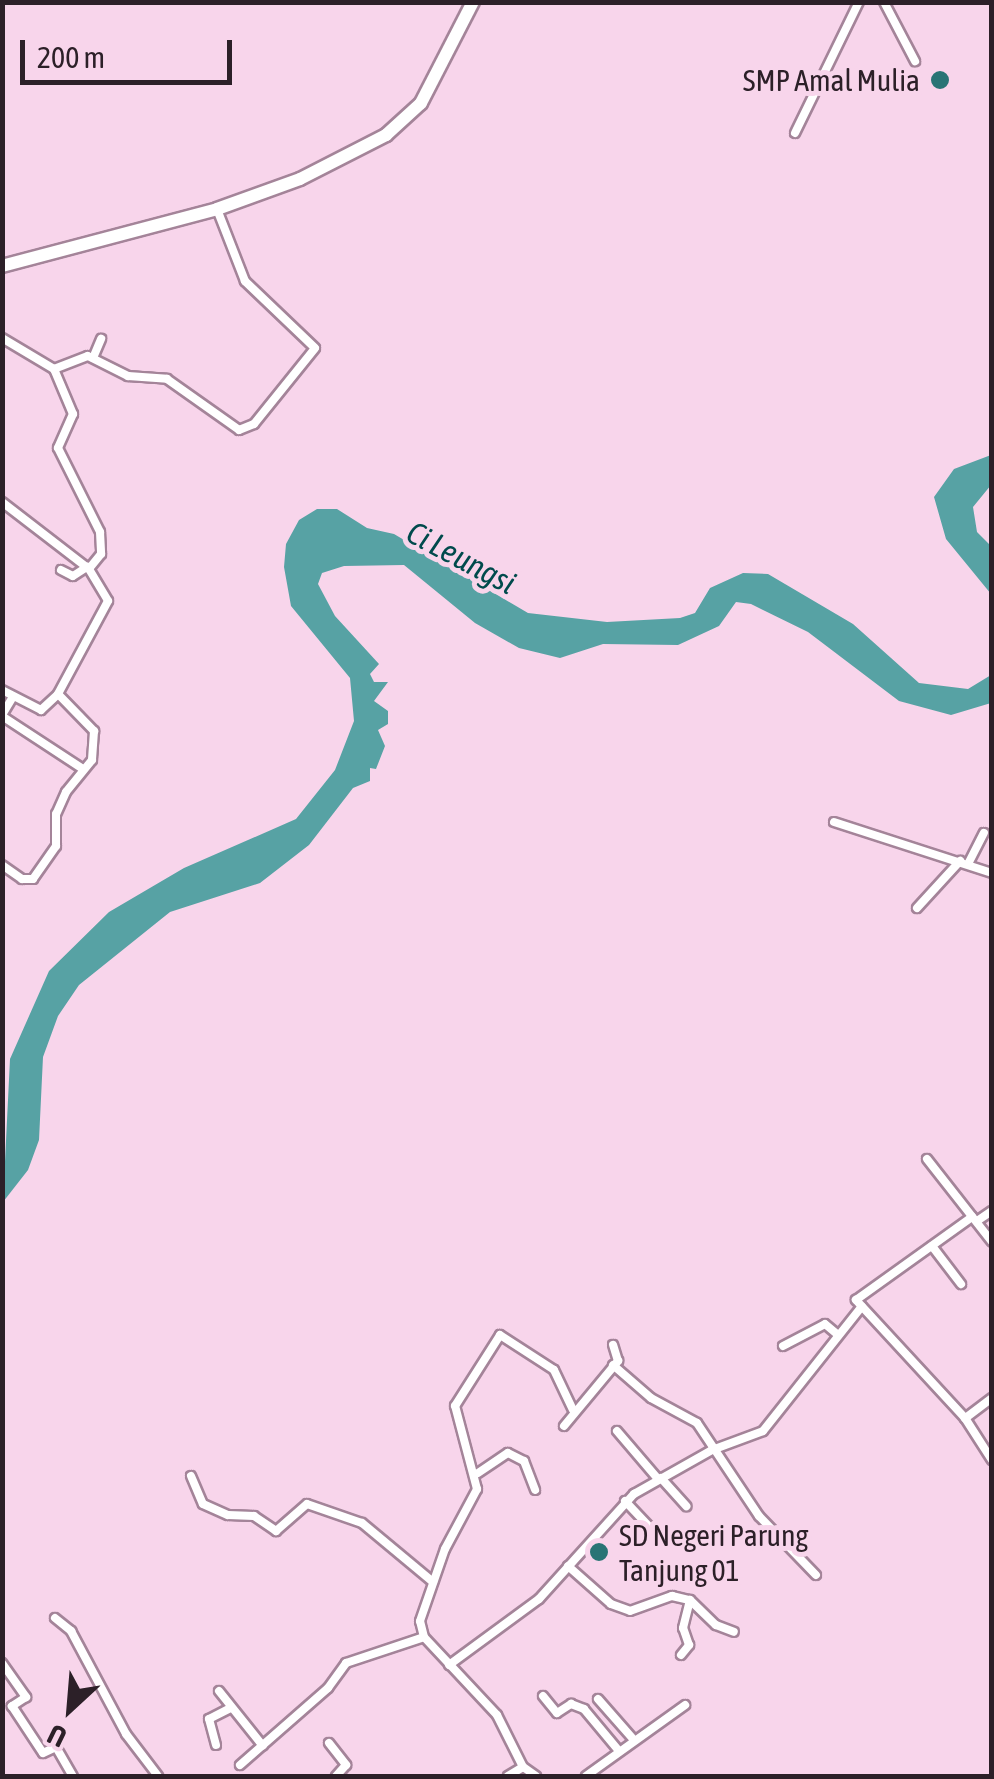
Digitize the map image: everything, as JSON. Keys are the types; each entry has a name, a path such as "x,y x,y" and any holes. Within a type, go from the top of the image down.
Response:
{"main road":[{"path":"2,266 217,209 300,178 403,123 433,83 473,2"}],"street":[{"path":"795,133 859,2"},
{"path":"884,2 915,61"},
{"path":"54,369 82,355 93,358 128,376 167,379 239,430 254,424 314,348 245,281 217,209"},
{"path":"2,338 54,369 73,414 60,452 100,532 102,548 88,568 72,576 61,570"},
{"path":"93,358 101,339"},
{"path":"2,502 88,568 108,601 58,694 40,710 2,690"},
{"path":"2,864 22,879 34,878 56,846 56,814 92,760 94,731 58,694"},
{"path":"13,698 2,716 82,770"},
{"path":"834,822 992,873"},
{"path":"916,908 964,862 984,833"},
{"path":"927,1159 992,1242"},
{"path":"992,1211 932,1246 856,1300 965,1418 992,1460"},
{"path":"932,1246 962,1284"},
{"path":"449,1665 539,1599 626,1501 712,1450 763,1431 862,1306"},
{"path":"783,1346 825,1324 837,1334"},
{"path":"536,1776 523,1766 501,1721 424,1637 420,1622 433,1582 472,1502 478,1473 456,1421 467,1383 503,1335 554,1370 573,1410"},
{"path":"564,1426 573,1410 620,1357 613,1345"},
{"path":"613,1366 651,1398 697,1423 758,1516 816,1575"},
{"path":"965,1418 992,1398"},
{"path":"617,1431 686,1506"},
{"path":"478,1473 508,1453 524,1461 535,1490"},
{"path":"190,1476 203,1504 228,1515 254,1516 276,1530 307,1504 362,1524 433,1582"},
{"path":"626,1501 662,1540"},
{"path":"568,1566 620,1608 640,1612 672,1596 690,1600 716,1625 734,1632"},
{"path":"680,1655 689,1645 684,1628 690,1600"},
{"path":"54,1618 71,1631 126,1734 158,1776"},
{"path":"240,1764 328,1688 346,1662 424,1637"},
{"path":"2,1663 29,1695 2,1713"},
{"path":"219,1691 232,1708"},
{"path":"543,1696 556,1713 571,1704 584,1709 620,1751"},
{"path":"598,1699 634,1740"},
{"path":"586,1776 685,1705"},
{"path":"12,1706 43,1753 56,1747 73,1776"},
{"path":"216,1745 209,1720 232,1708 240,1709 263,1746"},
{"path":"330,1742 346,1765 336,1776"},
{"path":"508,1776 523,1766"}],"shaded area":[{"path":"991,455 991,485 973,507 977,532 991,546 991,594 946,539 934,497 954,469"},
{"path":"317,509 337,509 367,528 394,534 528,613 607,622 680,618 695,613 710,588 743,573 768,574 853,624 919,683 968,689 991,675 991,703 951,715 899,701 808,632 751,604 736,602 719,626 678,645 603,644 560,658 519,648 475,623 404,565 344,566 322,573 318,584 335,616 379,664 370,674 374,682 388,682 374,701 388,711 388,724 378,730 385,746 376,769 370,768 370,781 353,788 309,845 260,883 170,912 79,985 58,1016 43,1057 39,1140 28,1170 3,1202 10,1059 49,971 109,912 184,868 296,819 335,770 354,721 350,678 291,606 284,567 286,544 299,520"}],"place":[{"name":"SMP Amal Mulia","path":"940,80"},
{"name":"SD Negeri Parung Tanjung 01","path":"599,1552"}],"water label":[{"name":"Ci Leungsi","path":"461,558"}]}
